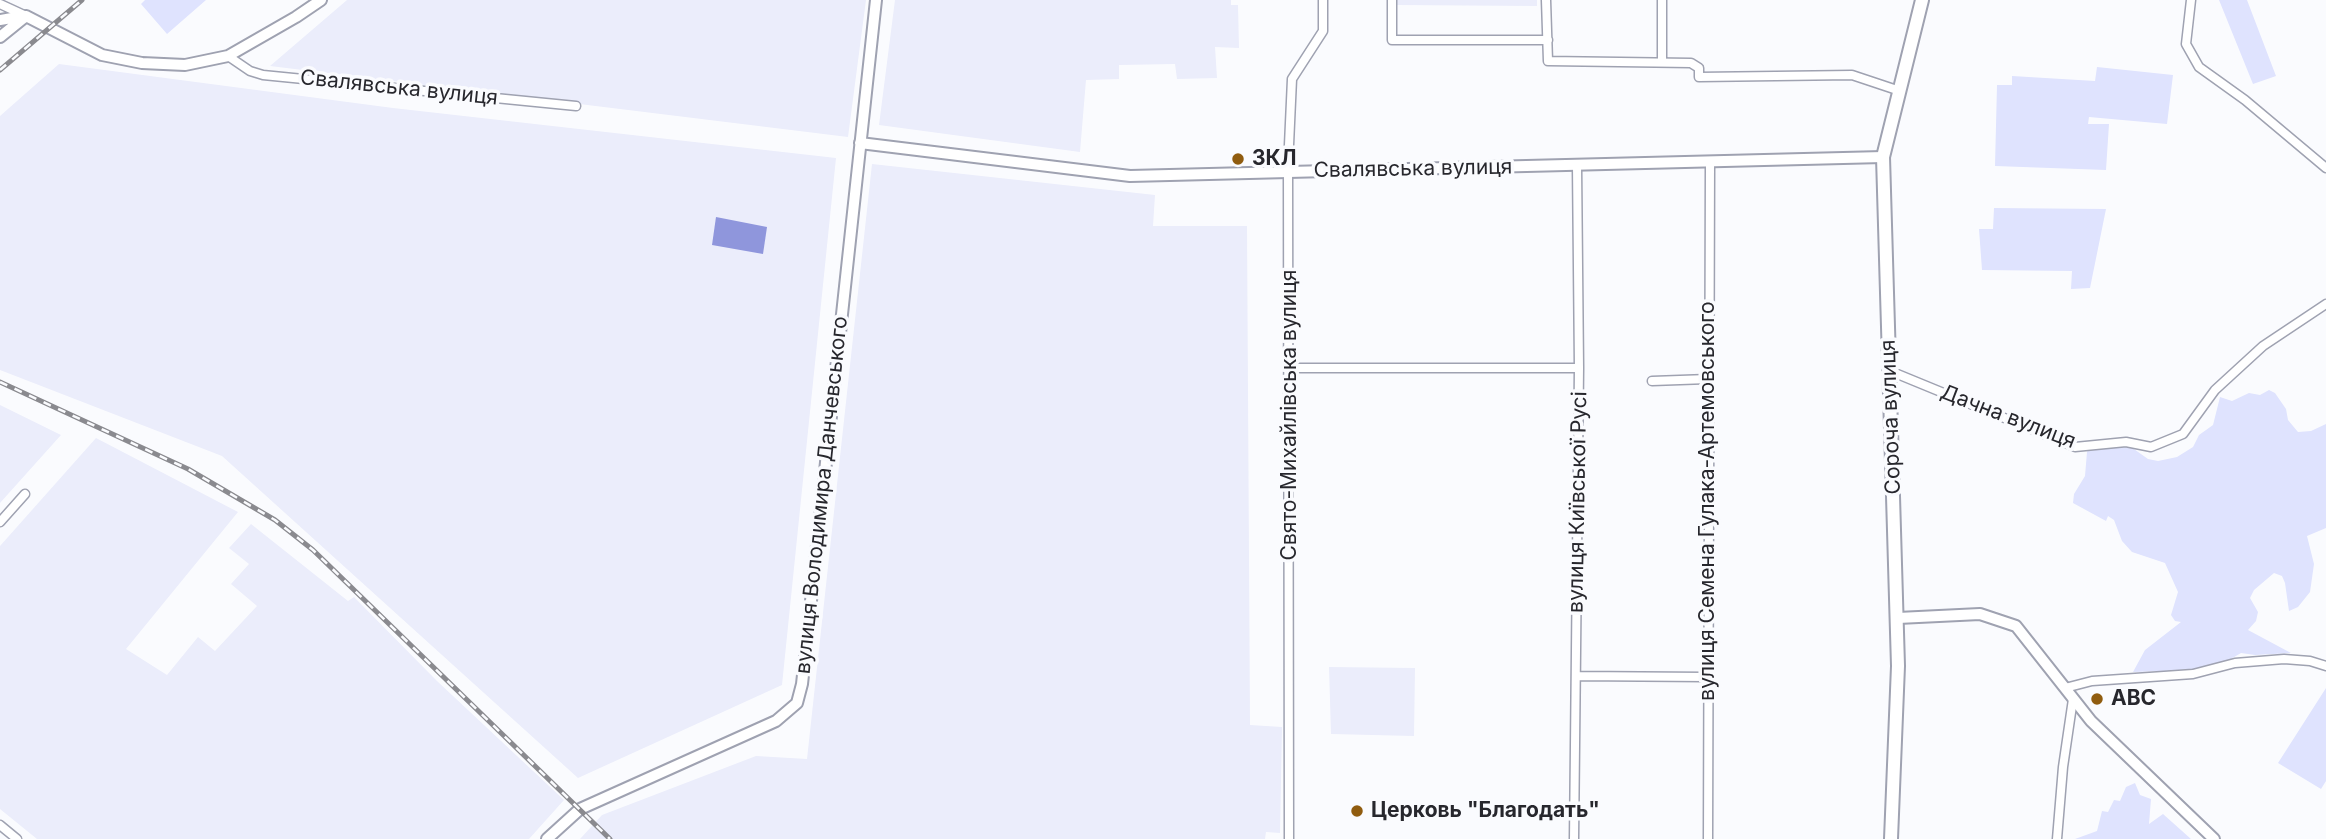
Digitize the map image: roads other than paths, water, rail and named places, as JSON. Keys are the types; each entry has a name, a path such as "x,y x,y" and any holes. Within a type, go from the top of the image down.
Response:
{"main road":[{"name":"Сороча вулиця","path":"1891,839 1898,704 1898,618 1884,157 1922,0"}],"street":[{"path":"0,4 88,50 122,60 185,65 228,56 296,18 321,0"},
{"name":"вулиця Володимира Данчевського","path":"547,839 580,809 776,721 797,703 802,684 876,0"},
{"name":"Свято-Михайлівська вулиця","path":"1289,839 1288,172 1292,79 1323,32 1323,0"},
{"path":"1392,0 1392,40 1548,40"},
{"path":"1546,0 1548,61 1691,63 1699,68 1699,77 1852,75 1900,91"},
{"path":"1662,0 1662,62"},
{"path":"2191,0 2186,44 2199,67 2245,100 2326,168"},
{"path":"0,20 26,16"},
{"path":"0,37 26,16"},
{"name":"Свалявська вулиця","path":"228,56 250,71 263,75 576,106"},
{"name":"Свалявська вулиця","path":"860,143 1130,176 1884,157"},
{"name":"вулиця Семена Гулака-Артемовського","path":"1708,839 1706,677 1710,163"},
{"name":"вулиця Київської Русі","path":"1574,839 1579,368 1577,166"},
{"name":"Дачна вулиця","path":"1890,371 2075,447 2126,442 2151,447 2183,434 2215,390 2263,346 2326,304"},
{"path":"1290,368 1579,368"},
{"path":"1652,381 1708,379"},
{"path":"0,522 25,494"},
{"path":"1898,618 1980,614 2016,626 2100,730 2214,839"},
{"path":"2065,688 2092,681 2193,674 2235,663 2284,659 2310,661 2326,666"},
{"path":"1576,676 1706,677"},
{"path":"2057,839 2063,766 2073,699"},
{"path":"2,830 17,839"}],"water":[{"path":"716,217 767,227 763,254 712,245"}],"railway":[{"path":"0,70 82,0"},
{"path":"0,382 188,469 275,520 313,550 610,839"}],"place":[{"name":"ЗКЛ","path":"1238,159"},
{"name":"ABC","path":"2097,699"},
{"name":"Церковь \"Благодать\"","path":"1357,811"}]}
